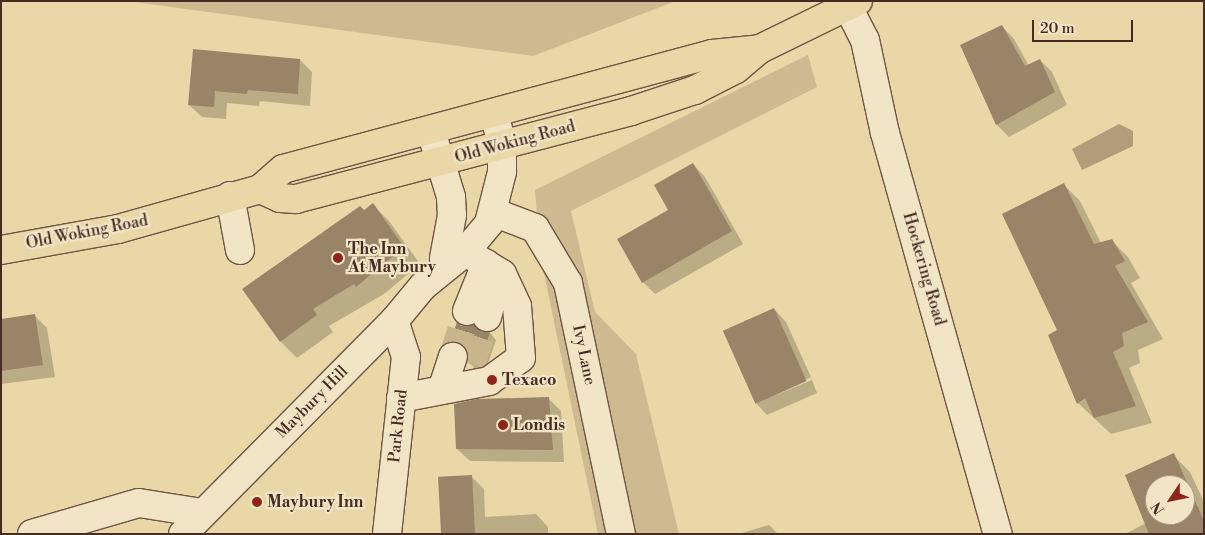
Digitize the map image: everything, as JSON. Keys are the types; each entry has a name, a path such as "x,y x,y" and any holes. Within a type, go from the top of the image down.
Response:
{"main road":[{"name":"Old Woking Road","path":"260,189 280,198 296,199 442,162 695,90 736,69 760,49 853,4"},
{"name":"Old Woking Road","path":"1,250 118,230 230,196 260,189 283,169 431,131 712,54 760,49"}],"street":[{"name":"Hockering Road","path":"853,4 865,40 885,133 998,534"},
{"name":"Maybury Hill","path":"182,534 394,321 441,270 474,257 493,212 502,172 502,145 494,113"},
{"path":"402,398 456,375 489,381 520,358 518,306 474,257 452,215 451,197 442,162 431,131"},
{"path":"230,196 240,250"},
{"name":"Ivy Lane","path":"493,212 535,228 568,283 621,534"},
{"path":"474,257 477,314"},
{"name":"Park Road","path":"387,534 406,357 394,321"},
{"path":"32,534 139,503 202,513"}],"shaded area":[{"path":"127,1 676,1 533,56"},
{"path":"808,55 817,87 571,211 595,312 636,354 679,534 598,534 540,254 535,190"},
{"path":"1119,124 1133,131 1133,146 1082,170 1072,149"}],"building":[{"path":"1002,25 1025,66 1040,59 1055,92 996,125 960,45"},
{"path":"193,49 300,59 298,94 248,90 247,94 215,91 214,107 188,105"},
{"path":"693,163 732,231 642,283 617,239 668,210 654,185"},
{"path":"1064,183 1094,244 1112,239 1125,261 1115,266 1148,322 1122,333 1124,346 1113,352 1136,406 1094,418 1085,398 1077,404 1048,335 1057,330 1002,214"},
{"name":"The Inn At Maybury","path":"373,203 404,247 356,287 354,284 313,309 317,315 280,342 242,289 360,206 364,210"},
{"path":"774,308 807,381 755,404 723,331"},
{"path":"35,314 43,365 1,371 1,319"},
{"path":"457,322 462,326 474,325 482,332 490,332 479,366 468,363 464,346 450,342"},
{"name":"Londis","path":"549,397 553,450 456,449 454,404 477,399"},
{"path":"1174,453 1184,475 1145,475 1145,524 1125,475"},
{"path":"472,475 475,534 441,534 438,477"},
{"path":"1195,501 1204,521 1204,534 1149,534 1145,525 1195,525"}],"tunnel":[{"path":"453,357 467,311"},
{"path":"471,364 487,317"}],"place":[{"name":"The Inn At Maybury","path":"338,258"},
{"name":"Texaco","path":"492,380"},
{"name":"Londis","path":"503,425"},
{"name":"Maybury Inn","path":"257,502"}]}
